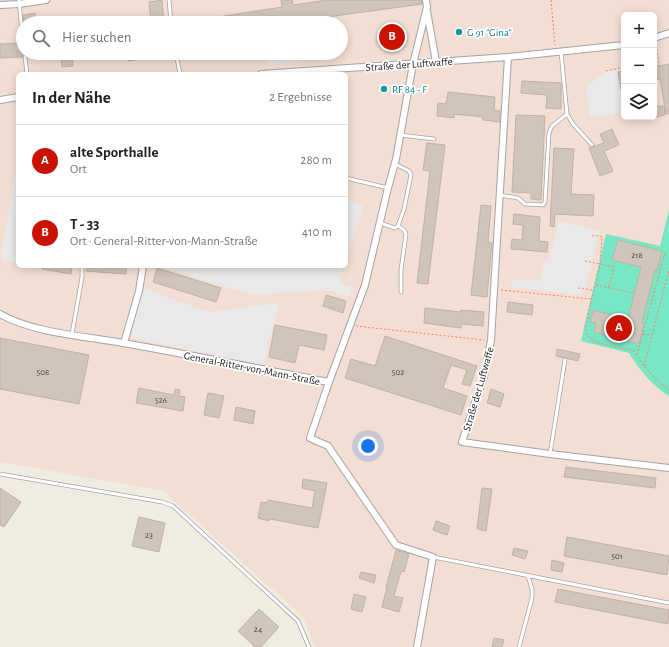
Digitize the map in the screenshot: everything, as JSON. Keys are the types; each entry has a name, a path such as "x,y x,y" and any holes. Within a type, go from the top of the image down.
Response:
{"street":[{"path":"0,5 46,0"},
{"path":"426,3 436,62"},
{"name":"General-Ritter-von-Mann-Straße","path":"0,314 11,320 32,327 329,382 365,286 395,164 413,64 426,3"},
{"path":"657,37 669,33"},
{"name":"Straße der Luftwaffe","path":"299,72 508,57 621,45"},
{"name":"Straße der Luftwaffe","path":"508,57 491,340 484,376 462,442 669,468"},
{"path":"0,100 16,97"},
{"path":"124,343 143,268"},
{"path":"329,382 310,438 328,446 396,545 433,557 417,647"}],"lane":[{"path":"169,0 170,16"},
{"path":"19,2 20,16"},
{"path":"559,52 567,114 573,124 592,144"},
{"path":"25,60 27,72"},
{"path":"177,60 180,72"},
{"path":"500,195 518,198 525,204 543,205 545,202 549,133 552,126 567,114"},
{"path":"400,134 434,139"},
{"path":"395,164 409,171 411,175 404,209 398,226"},
{"path":"348,178 388,188"},
{"path":"380,223 395,228 398,226 404,230 406,234 401,270 401,292"},
{"path":"72,334 82,278 82,268"},
{"path":"550,454 565,360"},
{"path":"0,474 162,502 173,506 298,621 309,647"},
{"path":"433,557 669,603"},
{"path":"519,647 532,598 532,589 528,576"}],"path":[{"path":"551,0 559,52"},
{"path":"657,48 659,66"},
{"path":"606,71 621,68"},
{"path":"592,236 595,235 602,237 600,264 585,328 586,334 597,342 633,350 656,380 669,390"},
{"path":"637,356 665,253"},
{"path":"585,261 614,267 609,287"},
{"path":"644,366 669,270"},
{"path":"596,285 634,293"},
{"path":"578,288 594,290"},
{"path":"495,289 592,299"},
{"path":"350,325 491,340"},
{"path":"643,334 652,336"}],"shaded area":[{"path":"0,0 669,0 669,647 315,647 303,617 163,491 0,462"},
{"path":"267,60 311,60 268,65"},
{"path":"618,70 621,92 621,113 590,117 586,86 606,71"},
{"path":"14,177 16,177 16,263 1,260"},
{"path":"348,201 363,206 348,254"},
{"path":"559,221 600,231 583,295 511,287 512,279 540,281 544,260 549,260"},
{"path":"163,268 343,268 339,283 353,288 349,297 328,290 251,295"},
{"path":"142,288 209,312 279,303 263,365 132,337 131,330"}],"green space":[{"path":"669,210 669,396 646,377 629,353 581,341 606,234 660,246"}],"building":[{"path":"162,0 163,16 150,16 149,2"},
{"path":"281,0 292,0 293,5 328,0 422,0 422,4 334,16 225,16 282,7"},
{"path":"35,13 35,16 23,16"},
{"path":"16,43 16,57 0,58 0,44"},
{"path":"61,60 73,60 73,66 62,67"},
{"path":"669,64 669,114 666,114 660,79 657,80 657,66"},
{"path":"618,72 621,72 621,90"},
{"path":"522,81 561,83 561,109 546,108 547,95 521,93"},
{"path":"448,92 495,97 494,110 500,111 500,122 483,120 483,117 454,114 454,118 437,116 438,103 446,104"},
{"path":"664,106 665,115 657,116 657,107"},
{"path":"516,115 545,116 541,200 531,199 531,193 512,192"},
{"path":"612,129 619,145 604,151 613,171 600,176 589,148 604,143 600,134"},
{"path":"427,143 445,145 428,284 417,283 430,171 423,170"},
{"path":"554,148 574,149 571,194 594,195 593,216 555,214 554,227 550,226"},
{"path":"481,205 491,206 488,242 492,243 487,297 471,295"},
{"path":"514,214 540,217 539,241 548,242 547,252 511,249 512,239 522,240 523,225 513,224"},
{"path":"618,240 662,251 657,271 655,270 642,323 644,323 639,344 594,332 596,323 590,322 593,310 628,319 641,267 612,260"},
{"path":"42,268 72,268 71,274"},
{"path":"87,268 126,268 126,274 86,271"},
{"path":"157,268 221,288 216,302 153,282"},
{"path":"326,295 346,301 343,313 323,306"},
{"path":"508,302 533,305 532,315 507,312"},
{"path":"425,308 461,312 461,310 484,312 483,326 461,324 461,328 424,323"},
{"path":"275,325 327,335 324,350 299,345 295,363 269,357"},
{"path":"385,336 477,366 470,386 462,384 467,370 451,365 443,388 467,396 461,415 345,378 351,359 375,366"},
{"path":"0,338 89,355 79,404 0,389"},
{"path":"557,349 580,354 578,361 556,356"},
{"path":"139,388 174,395 175,389 180,390 179,396 185,397 183,411 136,403"},
{"path":"491,389 504,394 500,407 487,403"},
{"path":"208,393 224,396 219,418 204,415"},
{"path":"236,407 255,411 253,424 234,420"},
{"path":"566,467 656,478 655,488 564,477"},
{"path":"303,479 327,483 318,528 258,518 261,502 267,503 268,500 312,508 315,491 302,488"},
{"path":"0,488 21,502 4,527 0,525"},
{"path":"482,488 492,489 486,531 477,529"},
{"path":"139,517 165,523 159,552 132,546"},
{"path":"436,521 450,526 447,535 433,530"},
{"path":"567,537 669,556 667,575 564,556"},
{"path":"514,548 528,551 525,559 512,555"},
{"path":"396,550 409,554 404,572 401,571 394,596 403,598 399,612 382,607"},
{"path":"552,560 564,563 562,572 551,570"},
{"path":"361,572 376,575 374,583 359,578"},
{"path":"558,589 669,610 668,624 555,602"},
{"path":"354,594 366,597 362,612 351,609"},
{"path":"259,609 279,627 261,647 255,647 238,631"},
{"path":"494,638 504,640 502,647 492,647"}],"place":[{"name":"G 91 \"Gina\"","path":"459,32"},
{"name":"T - 33","path":"392,37"},
{"name":"RF 84 - F","path":"384,89"},
{"name":"alte Sporthalle","path":"619,328"}]}
